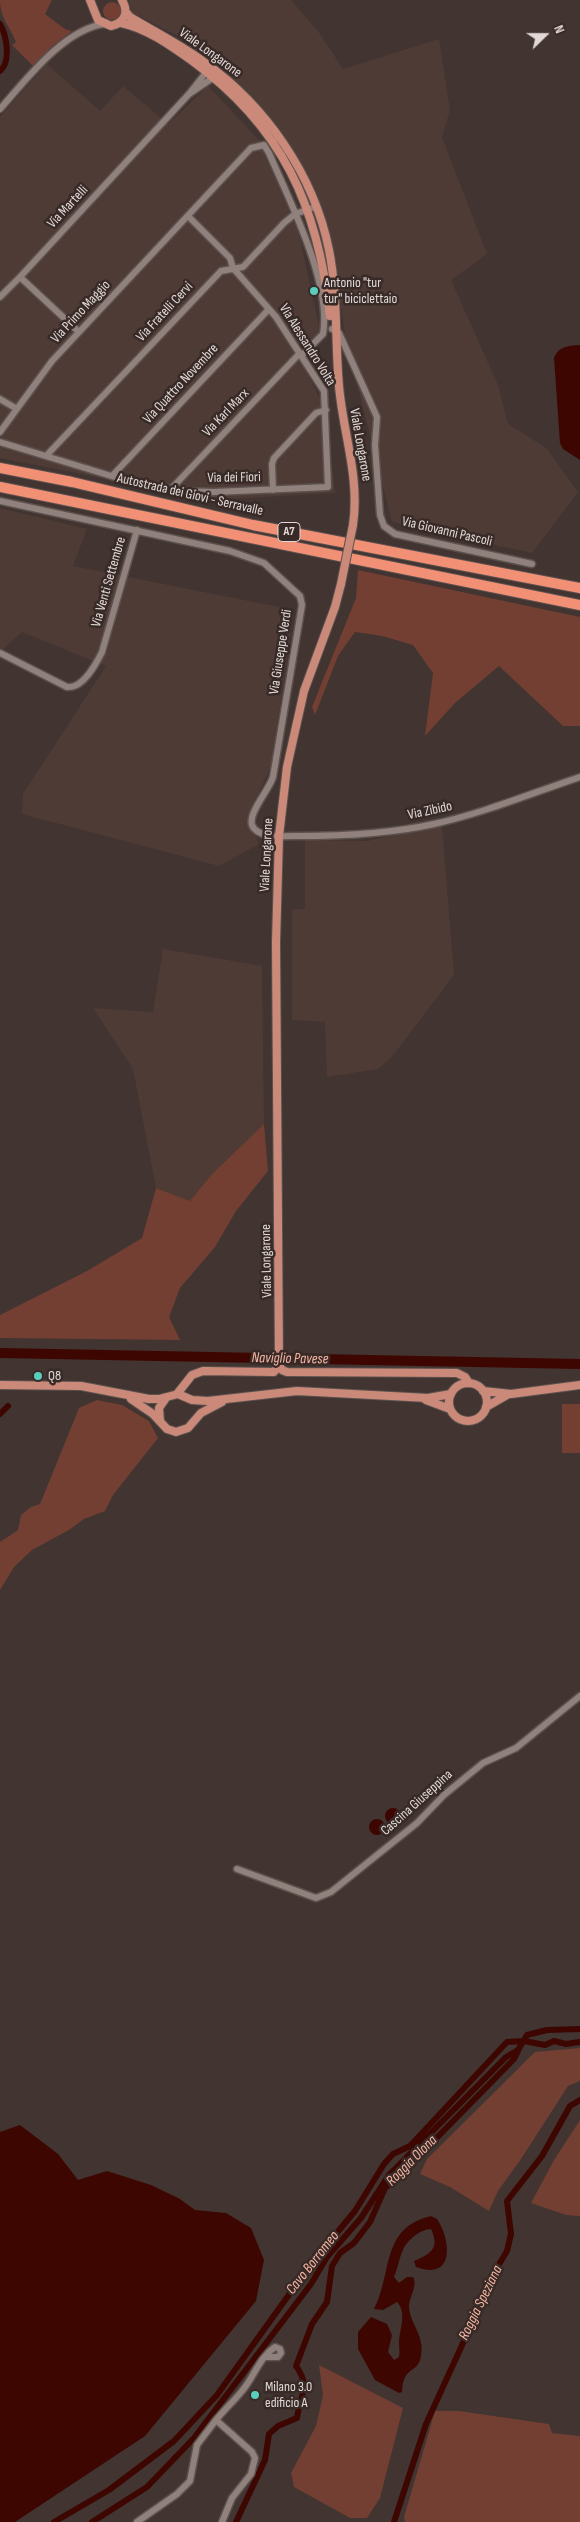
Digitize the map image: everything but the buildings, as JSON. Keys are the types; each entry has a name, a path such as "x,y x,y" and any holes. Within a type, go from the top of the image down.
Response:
{"highway":[{"name":"Autostrada dei Giovi - Serravalle","path":"0,468 72,482 254,525 580,588"},
{"name":"Autostrada dei Giovi - Serravalle","path":"0,487 580,605"}],"main road":[{"path":"90,0 104,24 111,26 121,22 126,12 122,0"},
{"path":"96,13 99,0"},
{"name":"Viale Longarone","path":"126,12 182,46 211,72 252,115 272,140 312,208 322,255 334,330 341,417 355,480 356,503 341,584 335,607 304,691 288,766 279,836 276,974 280,1365"},
{"name":"Viale Longarone","path":"121,22 136,26 211,72"},
{"path":"176,1394 192,1375 203,1371 274,1372 280,1365 282,1370 287,1372 458,1373 465,1376 469,1383"},
{"path":"450,1409 451,1394 458,1386 469,1383 483,1390 486,1397 486,1407"},
{"path":"0,1385 81,1386 153,1400 176,1394 208,1401 297,1391 428,1398 451,1394"},
{"path":"483,1390 511,1394 580,1385"},
{"path":"122,1394 143,1406 170,1430 179,1432 188,1428 204,1411 233,1398"},
{"path":"412,1397 444,1405 456,1417 469,1421 478,1418 486,1407 511,1394"},
{"path":"163,1425 159,1419 159,1409 168,1396"},
{"path":"189,1398 196,1410 193,1422"}],"street":[{"path":"86,29 96,13"},
{"path":"0,109 51,55 86,29 104,24"},
{"name":"Via Martelli","path":"0,298 211,72"},
{"name":"Via Martelli","path":"189,94 211,72"},
{"name":"Via Primo Maggio","path":"0,432 52,361 251,148 257,145 264,145 269,152 295,214"},
{"name":"Via Fratelli Cervi","path":"46,456 222,270 241,267 246,264 295,214 312,208"},
{"path":"295,214 316,270 324,310 323,334 301,354"},
{"name":"Via Alessandro Volta","path":"188,216 230,258 233,268 269,309 301,354 324,391 329,485 325,488"},
{"path":"20,277 79,332"},
{"name":"Via Quattro Novembre","path":"112,476 269,309"},
{"name":"Via Giovanni Pascoli","path":"334,330 339,334 349,353 377,417 375,445 377,477 380,515 384,526 395,534 532,564"},
{"name":"Via Karl Marx","path":"171,489 301,354"},
{"path":"0,399 17,409"},
{"path":"273,490 274,458 316,414 326,410"},
{"name":"Via dei Fiori","path":"0,442 112,476 171,489 214,492 325,488"},
{"name":"Via Venti Settembre","path":"0,501 137,530 102,652 94,668 77,685 67,687 0,653"},
{"name":"Via Giuseppe Verdi","path":"137,530 221,548 264,563 300,596 302,605 273,777 270,788 253,811 251,820 252,827 259,832 279,836"},
{"name":"Via Zibido","path":"279,836 363,835 418,827 470,815 580,778"},
{"name":"Cascina Giuseppina","path":"237,1869 316,1898 331,1892 417,1823 444,1794 483,1763 516,1748 580,1696"},
{"path":"137,2522 164,2504 190,2481 197,2445 216,2420 243,2391 265,2357"},
{"path":"216,2420 252,2452 255,2458 250,2474 232,2498 222,2522"}],"shaded area":[{"path":"0,0 52,0 45,14 65,29 72,31 52,46 34,67 12,45 16,42 3,17"},
{"path":"129,0 291,0 318,31 343,69 439,39 450,110 442,137 487,254 451,280 498,385 508,424 546,448 578,492 532,553 392,522 346,341 336,272 319,205 300,164 227,76 176,35 131,12"},
{"path":"112,2 118,5 121,11 118,17 112,20 106,17 103,11 106,5"},
{"path":"47,64 100,111 123,86 168,124 208,86 259,140 299,234 322,340 302,363 326,411 335,493 214,500 0,458 0,117"},
{"path":"0,508 87,529 73,566 294,610 271,765 248,818 259,844 219,866 22,814 23,794 106,666 22,632 0,652"},
{"path":"358,570 580,617 580,726 563,726 499,666 455,703 425,736 433,673 413,645 382,636 355,632 338,656 315,715 312,707 356,598"},
{"path":"442,826 454,975 391,1058 378,1069 327,1077 325,1022 292,1020 292,910 305,909 305,840 367,841"},
{"path":"163,949 262,966 264,1124 212,1174 190,1201 156,1188 133,1069 93,1008 153,1012"},
{"path":"264,1124 268,1171 236,1211 215,1247 180,1288 169,1317 180,1340 0,1338 0,1315 87,1271 142,1238 156,1188 190,1201 212,1174"},
{"path":"97,1400 122,1405 149,1421 158,1438 113,1495 105,1511 84,1519 69,1530 32,1550 14,1567 0,1590 0,1542 18,1530 21,1515 31,1507 40,1504 79,1408"},
{"path":"562,1404 580,1404 580,1453 562,1453"},
{"path":"580,2048 580,2081 568,2086 498,2191 489,2211 450,2187 420,2174 427,2159 535,2052"},
{"path":"580,2120 580,2216 566,2215 531,2203 554,2160"},
{"path":"319,2365 403,2408 380,2498 367,2518 350,2518 294,2487 291,2473 316,2426 323,2395"},
{"path":"435,2411 459,2411 549,2424 552,2433 580,2436 580,2522 405,2522 404,2517"}],"water":[{"path":"580,345 580,460 563,449 560,443 554,358 561,349"},
{"name":"Naviglio Pavese","path":"0,1348 580,1359 580,1369 0,1358"},
{"path":"390,1808 396,1808 401,1813 399,1822 390,1824 385,1819 385,1813"},
{"path":"374,1819 380,1819 385,1824 383,1833 374,1835 369,1830 369,1824"},
{"path":"20,2125 58,2154 78,2180 107,2171 151,2185 180,2199 195,2210 226,2213 251,2228 264,2260 256,2301 145,2436 15,2522 0,2522 0,2132"},
{"path":"431,2216 437,2219 445,2238 447,2248 443,2264 437,2269 428,2270 416,2267 414,2261 429,2253 434,2246 434,2236 431,2229 427,2229 415,2236 405,2246 394,2277 399,2283 407,2277 413,2277 414,2288 409,2307 420,2338 422,2352 418,2364 407,2374 402,2392 399,2393 375,2380 358,2349 358,2332 371,2317 387,2324 392,2335 388,2352 394,2360 399,2357 402,2321 400,2306 397,2302 383,2310 374,2309 380,2295 390,2254 396,2241 403,2231 415,2222"}],"waterway":[{"path":"0,24 7,49 6,62 0,71"},
{"path":"0,1414 8,1406"},
{"path":"92,2522 147,2487 194,2438 311,2284 327,2257 361,2218 389,2175 506,2057 518,2050 527,2035 547,2030 580,2029"},
{"name":"Cavo Borromeo","path":"54,2522 109,2490 174,2441 217,2395 311,2264 355,2211 384,2164 393,2154 410,2146 507,2042 524,2041 545,2045 554,2041 566,2044 580,2042"},
{"name":"Roggia Olona","path":"236,2522 265,2460 269,2434 278,2426 297,2418 304,2385 296,2366 312,2324 327,2302 332,2266 340,2253 354,2243 370,2222 385,2188 514,2059 518,2051"},
{"name":"Roggia Speziana","path":"394,2522 426,2424 474,2319 486,2286 507,2251 511,2234 507,2201 542,2156 570,2106 580,2100"}],"place":[{"name":"Antonio \"tur tur\" biciclettaio","path":"314,291"},
{"name":"Q8","path":"38,1376"},
{"name":"Milano 3.0 edificio A","path":"255,2395"}]}
